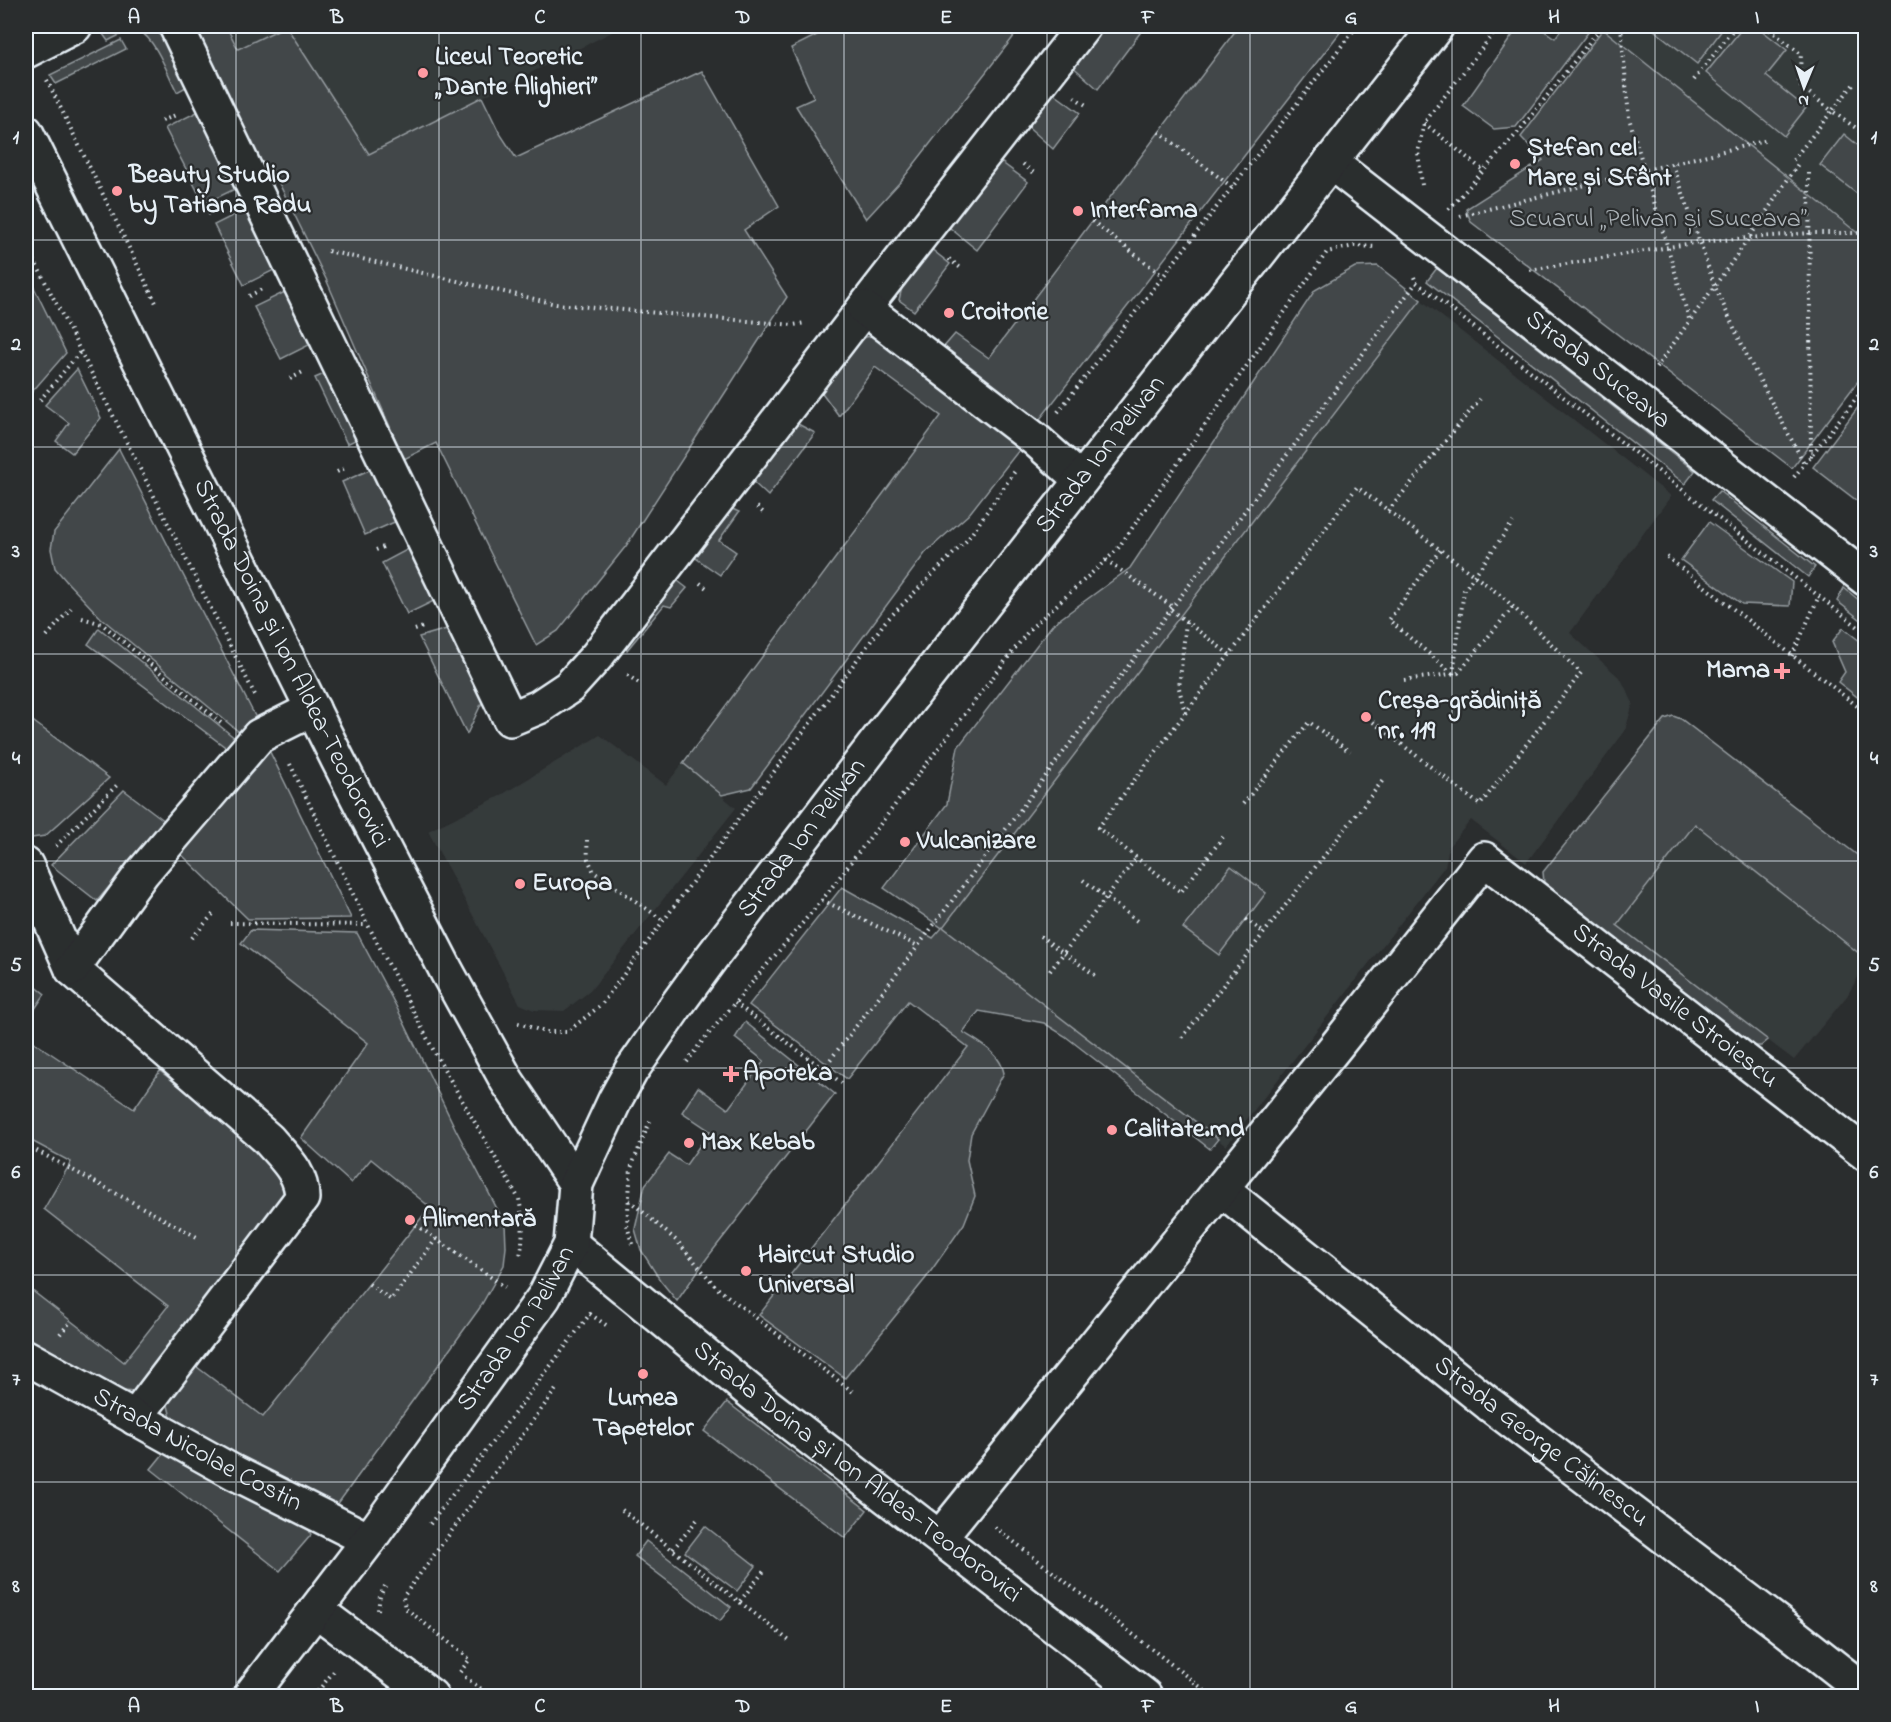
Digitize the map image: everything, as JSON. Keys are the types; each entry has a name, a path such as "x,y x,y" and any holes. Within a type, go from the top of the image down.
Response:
{"street":[{"path":"26,51 75,26"},
{"path":"176,26 510,719 539,707 568,687 597,657 864,308 1084,26"},
{"name":"Strada Ion Pelivan","path":"250,1696 369,1540 544,1297 571,1244 576,1184 631,1071 676,1006 891,723 1437,26"},
{"name":"Strada Doina și Ion Aldea-Teodorovici","path":"26,132 313,709 447,972 507,1081 576,1184"},
{"name":"Strada Suceava","path":"1330,162 1866,579"},
{"path":"864,308 1036,441 1081,480"},
{"path":"72,969 142,873 262,738 313,709"},
{"name":"Strada Vasile Stroiescu","path":"1221,1189 1484,859 1866,1154"},
{"path":"27,869 72,969 268,1139 294,1169 302,1184 302,1198 135,1418"},
{"path":"940,1537 1221,1189"},
{"name":"Strada George Călinescu","path":"1221,1189 1489,1404 1866,1692"},
{"name":"Strada Doina și Ion Aldea-Teodorovici","path":"571,1244 763,1402 1144,1696"},
{"name":"Strada Nicolae Costin","path":"26,1357 235,1473 369,1540"},
{"path":"316,1610 431,1696"}],"path":[{"path":"567,1032 601,1005 885,622 968,539 1036,441 1357,26"},
{"path":"1422,187 1418,152 1424,123 1499,26"},
{"path":"1447,212 1521,129 1602,26"},
{"path":"1621,26 1629,118 1690,322"},
{"path":"1694,80 1736,26"},
{"path":"1765,26 1801,54 1799,86 1863,133 1866,132"},
{"path":"1793,160 1852,85"},
{"path":"1424,123 1484,171"},
{"path":"1159,132 1232,187"},
{"path":"1463,224 1455,218 1768,140"},
{"path":"1673,164 1714,287 1749,360 1805,465"},
{"path":"1653,373 1749,238 1798,164"},
{"path":"1809,173 1811,457"},
{"path":"1092,221 1163,276"},
{"path":"273,226 329,252 556,304 793,326 864,308"},
{"path":"1521,271 1699,242 1810,233 1866,233"},
{"path":"26,244 80,352 262,738 368,925 436,1055 519,1199 523,1217 519,1261"},
{"path":"686,1063 822,900 1030,629 1116,550 1328,252 1354,246 1380,247"},
{"path":"1413,275 1416,282 1866,633"},
{"path":"823,1069 1172,609 1416,282"},
{"path":"40,400 80,352"},
{"path":"1792,480 1866,386"},
{"path":"1388,511 1480,399"},
{"path":"1223,837 1181,892 1098,828 1357,488 1513,607 1581,673 1480,805 1373,722"},
{"path":"1453,674 1464,590 1513,522"},
{"path":"1440,550 1389,620 1453,674"},
{"path":"1667,557 1866,713"},
{"path":"1792,656 1837,557"},
{"path":"1106,560 1230,655"},
{"path":"1404,680 1458,673 1513,607"},
{"path":"47,636 71,608"},
{"path":"82,618 102,624 262,738"},
{"path":"1185,714 1179,688 1186,622"},
{"path":"1243,804 1309,722 1350,752"},
{"path":"1182,1038 1384,779"},
{"path":"27,869 117,785"},
{"path":"587,840 588,859 594,872 664,921"},
{"path":"1050,971 1137,857"},
{"path":"1083,880 1137,921"},
{"path":"822,900 918,946"},
{"path":"192,938 215,912"},
{"path":"1246,919 1264,933"},
{"path":"230,923 368,925"},
{"path":"1040,936 1095,975"},
{"path":"735,1003 843,1084"},
{"path":"633,1246 627,1225 631,1168 650,1120"},
{"path":"26,1146 197,1237"},
{"path":"628,1200 678,1242 717,1288 853,1392"},
{"path":"416,1225 506,1288 510,1279"},
{"path":"369,1284 391,1300 436,1239"},
{"path":"428,1527 590,1314 611,1329"},
{"path":"459,1673 470,1659 405,1608 403,1597 557,1388"},
{"path":"966,1505 1212,1696"},
{"path":"622,1510 792,1643"},
{"path":"673,1549 697,1521"},
{"path":"740,1602 764,1571"},
{"path":"378,1611 380,1596 386,1584"},
{"path":"314,1696 335,1671"}],"shaded area":[{"path":"226,26 286,26 238,49"},
{"name":"Liceul Teoretic „Dante Alighieri”","path":"286,26 624,26 369,154"},
{"path":"1606,26 1865,26 1865,239 1603,29"},
{"name":"Creșa-grădiniță nr. 119","path":"1421,300 1671,496 1570,633 1621,679 1633,703 1625,731 1526,863 1471,820 1449,846 1445,866 1226,1146 942,928"},
{"path":"600,735 666,785 683,763 736,808 590,991 564,1011 534,1010 520,1004 428,831 498,797"},
{"path":"1695,824 1865,958 1865,965 1847,996 1794,1060 1617,925"}],"green space":[{"path":"112,26 152,26 162,35 188,86 177,92 156,50 146,36 140,32 128,32 108,41 100,30"},
{"path":"186,26 226,26 238,49 286,26 369,154 482,97 499,132 516,158 702,71 779,206 744,230 787,297 626,546 558,631 536,645 436,443 404,459 326,279 272,169 254,157"},
{"path":"835,26 1022,26 901,181 866,219 796,106 814,98 791,48"},
{"path":"1100,26 1137,26 1143,29 1098,89 1070,64"},
{"path":"1239,26 1345,26 1037,423 943,348 955,334 989,358"},
{"path":"1519,26 1537,26 1555,38 1564,26 1593,26 1516,127 1494,129 1463,106"},
{"path":"1649,26 1725,26 1697,64"},
{"path":"1744,26 1756,26 1787,50 1766,76 1806,108 1784,136 1706,73"},
{"name":"Scuarul „Pelivan și Suceava”","path":"1603,29 1865,239 1865,372 1792,468 1471,222 1466,209 1543,160 1521,137"},
{"path":"121,40 126,49 56,84 50,75"},
{"path":"1049,90 1080,113 1053,149 1024,123"},
{"path":"201,110 239,187 204,204 165,128"},
{"path":"1844,134 1865,151 1865,200 1820,165"},
{"path":"997,159 1028,182 977,250 945,224"},
{"path":"248,208 278,268 244,285 214,225"},
{"path":"930,248 950,264 914,311 899,300 903,283"},
{"path":"1378,266 1421,300 943,927 1218,1139 1210,1149 1065,1036 1044,1023 979,1011 963,1032 982,1044 998,1059 1004,1073 971,1134 967,1160 975,1196 964,1224 926,1278 845,1378 759,1315 968,1047 908,1001 847,1079 749,1005 842,887 933,938 942,928 884,888 947,804 958,747 1053,624 1130,568 1315,290 1355,267"},
{"path":"1437,268 1695,471 1685,484 1427,281"},
{"path":"26,271 66,353 31,393 26,389"},
{"path":"285,292 311,344 281,359 254,307"},
{"path":"877,335 1023,445 969,514 926,552 751,788 722,795 683,763 941,416 875,367 839,416 820,390 858,343 866,337"},
{"path":"77,369 101,418 72,453 56,441 69,423 45,405"},
{"path":"329,372 361,437 347,444 315,378"},
{"path":"1865,398 1865,507 1813,467"},
{"path":"796,423 815,433 768,496 751,480"},
{"path":"119,449 258,722 244,736 101,618 55,568 51,549 54,532"},
{"path":"376,467 399,520 365,535 342,482"},
{"path":"1719,491 1815,567 1808,577 1711,500"},
{"path":"728,507 739,512 719,540 736,552 720,575 693,556"},
{"path":"1709,522 1792,582 1790,606 1742,604 1681,560"},
{"path":"414,546 440,598 407,614 382,563"},
{"path":"674,578 687,588 671,607 664,605 627,650 621,643"},
{"path":"1844,588 1865,605 1865,623 1837,601"},
{"path":"454,627 485,696 467,734 419,637"},
{"path":"99,628 241,743 232,752 88,644"},
{"path":"1843,628 1865,645 1865,703 1838,682 1845,672 1832,642"},
{"path":"26,716 109,778 45,836 32,838 26,826"},
{"path":"1673,716 1681,719 1865,861 1865,958 1695,824 1617,925 1768,1040 1761,1046 1742,1046 1545,893 1543,872 1665,719"},
{"path":"267,746 351,918 248,919 179,852"},
{"path":"124,790 165,821 97,901 51,865"},
{"path":"1231,866 1266,893 1219,955 1183,928"},
{"path":"251,930 357,933 505,1224 504,1265 479,1309 334,1509 237,1458 171,1418 167,1401 189,1361 263,1417 430,1207 371,1159 351,1183 301,1138 368,1043 241,943"},
{"path":"26,979 45,994 26,1022"},
{"path":"745,1022 835,1094 707,1258 677,1301 641,1250 635,1229 645,1185 669,1154 686,1165 710,1131 682,1112 698,1087 728,1109 764,1061 735,1038"},
{"path":"26,1037 134,1109 160,1071 269,1156 283,1188 285,1204 134,1392 114,1390 26,1338 26,1286 124,1362 168,1306 44,1209 71,1162 26,1138"},
{"path":"727,1402 867,1510 845,1538 704,1431"},
{"path":"164,1453 308,1527 311,1535 280,1571 151,1469"},
{"path":"705,1526 756,1566 737,1591 685,1552"},
{"path":"646,1541 731,1607 720,1621 635,1556"}],"place":[{"name":"Liceul Teoretic „Dante Alighieri”","path":"423,73"},
{"name":"Ștefan cel Mare și Sfânt","path":"1515,164"},
{"name":"Beauty Studio by Tatiana Radu","path":"117,191"},
{"name":"Interfama","path":"1078,211"},
{"name":"Croitorie","path":"949,313"},
{"name":"Mama","path":"1782,671"},
{"name":"Creșa-grădiniță nr. 119","path":"1366,717"},
{"name":"Vulcanizare","path":"905,842"},
{"name":"Europa","path":"520,884"},
{"name":"Apoteka","path":"731,1074"},
{"name":"Calitate.md","path":"1112,1130"},
{"name":"Max Kebab","path":"689,1143"},
{"name":"Alimentară","path":"410,1220"},
{"name":"Haircut Studio Universal","path":"746,1271"},
{"name":"Lumea Tapetelor","path":"643,1374"}]}
